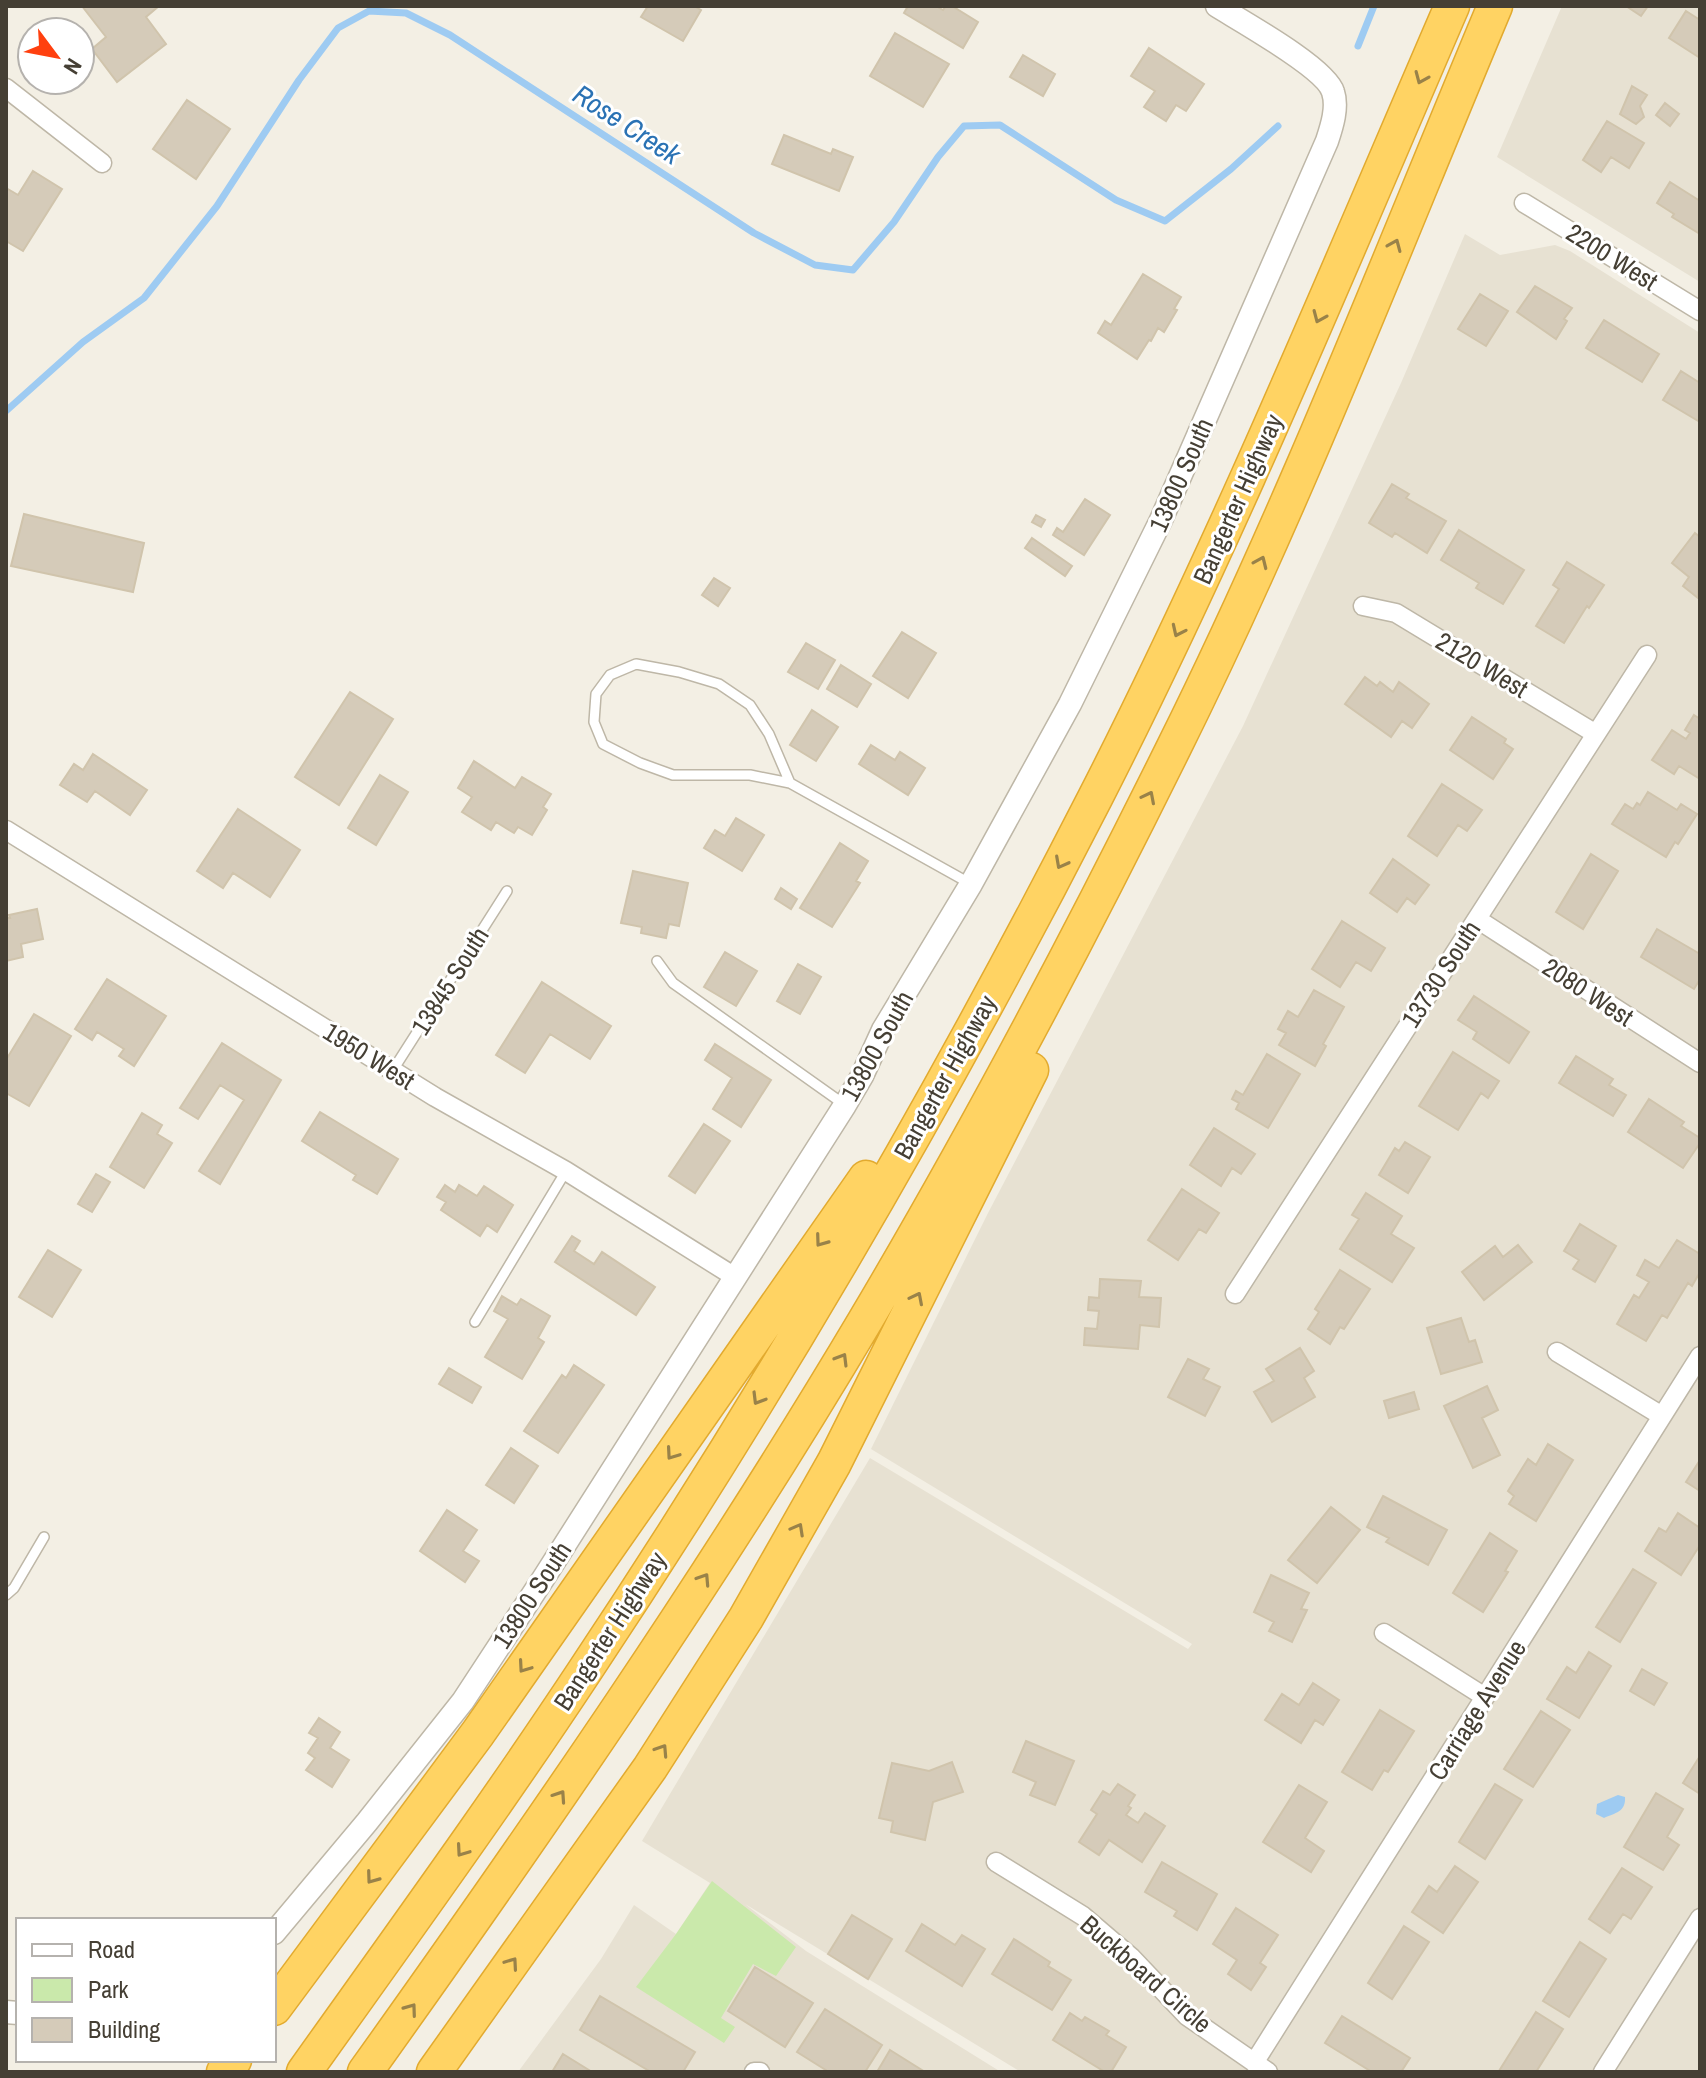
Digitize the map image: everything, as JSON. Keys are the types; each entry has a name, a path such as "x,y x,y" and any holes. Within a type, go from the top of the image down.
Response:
{"highway":[{"name":"Bangerter Highway","path":"304,2072 516,1773 661,1554 848,1249 1019,943 1166,656 1237,505 1452,6"},
{"name":"Bangerter Highway","path":"365,2072 582,1765 794,1437 947,1179 1114,866 1263,558 1495,6"},
{"path":"434,2072 650,1768 738,1631 791,1541 875,1385 1024,1086 1114,866"},
{"path":"276,2005 478,1733 907,1119 1019,943"}],"street":[{"name":"13800 South","path":"276,1931 463,1701 845,1105 883,1030 971,884 1070,704 1161,520 1327,141 1335,111 1335,95 1329,82 1294,55 1217,6"},
{"path":"6,88 102,163"},
{"name":"2200 West","path":"1524,203 1700,311"},
{"name":"2120 West","path":"1363,606 1396,613 1596,734"},
{"name":"13730 South","path":"1235,1294 1647,655"},
{"name":"1950 West","path":"6,830 435,1097 566,1171 735,1277"},
{"name":"2080 West","path":"1477,919 1700,1063"},
{"path":"1557,1352 1662,1416"},
{"name":"Carriage Avenue","path":"1261,2068 1485,1697 1700,1356"},
{"path":"1384,1633 1485,1697"},
{"name":"Buckboard Circle","path":"996,1862 1083,1916 1131,1957 1187,2016 1261,2068"},
{"path":"1603,2072 1700,1918"}],"lane":[{"path":"790,783 769,734 750,705 719,684 636,664 610,675 596,694 594,722 603,744 640,763 673,775 750,775 790,783 971,884"},
{"name":"13845 South","path":"393,1070 507,891"},
{"path":"657,961 673,983 845,1105"},
{"path":"475,1322 566,1171"},
{"path":"6,1595 14,1588 44,1537"}],"shaded area":[{"path":"1562,6 1700,6 1700,282 1497,157"},
{"path":"1465,234 1500,255 1555,245 1570,251 1700,333 1700,2072 1021,2072 745,1904 806,1951 1001,2072 518,2072 601,1959 634,1905 676,1934 710,1883 642,1841 870,1458 1188,1649 1192,1644 871,1449 988,1213 1243,726 1401,383"}],"green space":[{"path":"712,1881 796,1947 776,1976 753,1964 721,2018 735,2027 724,2043 636,1987"}],"water":[{"path":"1618,1795 1625,1797 1624,1806 1619,1811 1604,1818 1596,1814 1597,1804"}],"building":[{"path":"82,6 159,6 146,17 166,44 117,82 96,54 96,46 106,37 96,24 96,16 90,16"},
{"path":"648,6 694,6 701,10 683,41 641,17"},
{"path":"908,6 936,6 943,10 946,6 952,6 978,22 963,48 904,13"},
{"path":"1626,6 1648,6 1641,16"},
{"path":"1686,11 1700,20 1700,58 1669,38"},
{"path":"895,33 949,64 923,107 870,76"},
{"path":"1149,48 1204,84 1186,111 1176,105 1166,121 1144,107 1155,91 1131,76"},
{"path":"1023,55 1055,74 1043,96 1010,77"},
{"path":"1632,86 1647,95 1640,106 1644,117 1636,124 1620,114"},
{"path":"187,100 230,129 196,179 153,149"},
{"path":"1665,103 1679,114 1670,126 1656,115"},
{"path":"1607,121 1644,143 1629,168 1611,157 1601,172 1583,160"},
{"path":"784,135 831,154 833,149 853,157 839,191 772,164"},
{"path":"33,171 62,189 23,251 6,241 6,188 18,195"},
{"path":"1670,182 1700,201 1700,234 1672,217 1674,214 1657,203"},
{"path":"1143,274 1181,297 1164,332 1158,328 1137,359 1098,333 1105,321 1111,325"},
{"path":"1535,286 1572,308 1556,339 1517,312"},
{"path":"1480,294 1508,311 1486,346 1458,329"},
{"path":"1604,320 1659,354 1642,382 1586,348"},
{"path":"1681,371 1700,383 1700,422 1663,400"},
{"path":"1392,484 1409,494 1406,498 1446,521 1427,553 1395,533 1392,537 1369,523"},
{"path":"1085,499 1110,515 1084,555 1053,535 1057,528 1063,532"},
{"path":"24,514 144,543 133,592 11,566"},
{"path":"1036,515 1045,520 1041,527 1032,522"},
{"path":"1459,530 1524,570 1503,604 1476,588 1479,583 1441,560"},
{"path":"1695,533 1700,537 1698,598 1683,586 1689,577 1672,563"},
{"path":"1032,538 1072,566 1065,576 1025,548"},
{"path":"1567,562 1604,585 1564,643 1536,626 1559,589 1553,585"},
{"path":"714,578 730,588 718,606 702,595"},
{"path":"902,632 936,653 908,698 873,676"},
{"path":"806,643 835,660 818,689 788,672"},
{"path":"841,665 871,684 857,707 827,689"},
{"path":"1365,677 1377,686 1380,682 1393,692 1399,682 1429,704 1412,728 1402,721 1391,737 1345,704"},
{"path":"350,692 393,719 339,805 295,777"},
{"path":"812,710 838,727 816,761 790,745"},
{"path":"1694,715 1700,719 1700,779 1679,766 1674,774 1652,760 1672,730 1686,739 1690,733 1685,730"},
{"path":"1472,717 1506,739 1504,743 1513,749 1493,779 1450,750"},
{"path":"871,745 895,760 900,752 925,768 908,795 859,764"},
{"path":"93,754 147,790 130,815 95,791 87,802 60,785 74,764 83,770"},
{"path":"474,761 515,788 522,777 551,794 543,807 547,810 532,835 518,827 514,833 496,822 491,830 462,812 472,797 458,788"},
{"path":"380,775 408,792 376,845 348,828"},
{"path":"1442,784 1482,810 1467,831 1458,825 1437,856 1408,836"},
{"path":"1648,792 1677,810 1681,804 1697,814 1666,857 1612,824 1625,804 1633,809 1637,803 1640,805"},
{"path":"238,809 300,850 270,897 233,873 223,888 197,871"},
{"path":"736,818 764,835 742,871 704,848 715,830 725,836"},
{"path":"840,843 868,861 856,881 860,883 832,927 800,908"},
{"path":"1591,854 1618,871 1583,929 1556,912"},
{"path":"1393,859 1429,885 1415,904 1407,898 1397,912 1370,893"},
{"path":"633,871 688,883 679,926 669,924 666,938 641,933 642,927 621,923"},
{"path":"781,888 797,899 791,909 775,899"},
{"path":"37,909 43,939 21,944 23,957 6,961 6,918"},
{"path":"1342,921 1385,948 1371,971 1356,962 1340,987 1312,969"},
{"path":"1657,929 1700,954 1700,979 1694,989 1641,957"},
{"path":"725,952 757,971 736,1006 704,987"},
{"path":"798,964 821,977 800,1014 777,1001"},
{"path":"107,979 166,1016 134,1066 119,1056 124,1049 97,1032 92,1040 75,1029"},
{"path":"542,982 611,1026 590,1059 550,1034 525,1073 496,1055"},
{"path":"1314,990 1344,1007 1323,1044 1326,1046 1315,1066 1279,1045 1286,1033 1278,1029 1288,1011 1298,1017"},
{"path":"1474,996 1529,1032 1509,1063 1473,1039 1477,1032 1458,1020"},
{"path":"34,1014 71,1036 29,1106 6,1093 6,1060"},
{"path":"222,1043 281,1080 220,1184 199,1171 244,1100 220,1085 198,1119 180,1108"},
{"path":"715,1044 771,1080 741,1127 713,1109 732,1078 705,1060"},
{"path":"1453,1052 1499,1081 1488,1098 1481,1093 1458,1130 1419,1106"},
{"path":"1267,1054 1300,1074 1268,1128 1236,1109 1239,1103 1232,1099 1236,1091 1243,1095"},
{"path":"1576,1056 1613,1079 1609,1085 1626,1095 1613,1116 1559,1083"},
{"path":"1649,1099 1684,1122 1681,1126 1700,1138 1700,1143 1683,1168 1628,1132"},
{"path":"320,1112 398,1159 377,1194 353,1180 356,1175 302,1141"},
{"path":"142,1113 162,1125 157,1134 172,1143 144,1188 110,1167"},
{"path":"704,1124 730,1141 695,1193 669,1176"},
{"path":"1214,1128 1255,1154 1241,1174 1232,1168 1221,1186 1190,1165"},
{"path":"1405,1142 1430,1157 1408,1193 1379,1175 1395,1148 1399,1151"},
{"path":"96,1174 110,1182 92,1212 78,1204"},
{"path":"445,1185 455,1192 459,1185 477,1196 484,1186 513,1205 497,1232 487,1225 480,1236 441,1210 446,1202 437,1197"},
{"path":"1182,1189 1219,1213 1206,1233 1199,1229 1178,1260 1148,1240"},
{"path":"1366,1193 1402,1216 1391,1234 1414,1248 1392,1282 1340,1249 1359,1219 1352,1215"},
{"path":"1580,1224 1616,1246 1595,1282 1573,1269 1579,1260 1564,1251"},
{"path":"572,1236 580,1241 574,1251 594,1264 602,1252 655,1287 636,1315 555,1262"},
{"path":"1677,1240 1700,1254 1700,1272 1692,1286 1688,1283 1667,1318 1662,1315 1646,1341 1617,1324 1634,1295 1639,1298 1649,1282 1637,1275 1645,1260 1659,1268"},
{"path":"1518,1245 1532,1262 1484,1300 1462,1272 1495,1246 1503,1257"},
{"path":"48,1250 81,1270 52,1317 19,1297"},
{"path":"1340,1270 1370,1289 1344,1329 1340,1327 1330,1344 1308,1329 1319,1312 1315,1309"},
{"path":"1100,1279 1141,1281 1139,1297 1161,1298 1159,1327 1140,1325 1138,1349 1084,1345 1085,1328 1097,1329 1099,1311 1088,1310 1089,1297 1099,1298"},
{"path":"502,1296 517,1305 521,1299 550,1316 538,1338 544,1342 522,1379 485,1357 508,1319 494,1311"},
{"path":"1461,1318 1469,1342 1475,1340 1482,1362 1441,1374 1427,1328"},
{"path":"1300,1348 1314,1371 1304,1378 1315,1397 1272,1422 1254,1392 1274,1381 1266,1369"},
{"path":"1188,1359 1209,1369 1203,1379 1220,1387 1205,1416 1168,1397"},
{"path":"574,1365 604,1385 558,1453 524,1431 562,1375 566,1378"},
{"path":"449,1368 481,1387 472,1403 439,1384"},
{"path":"1487,1386 1498,1410 1482,1418 1500,1455 1473,1468 1444,1406"},
{"path":"1414,1392 1419,1409 1389,1418 1384,1401"},
{"path":"1548,1444 1573,1460 1536,1521 1509,1504 1514,1496 1508,1491 1528,1459 1536,1465"},
{"path":"511,1448 538,1466 514,1503 486,1485"},
{"path":"1700,1460 1700,1491 1686,1482"},
{"path":"1383,1496 1447,1530 1428,1565 1386,1542 1389,1538 1367,1527"},
{"path":"1331,1507 1360,1530 1317,1583 1288,1560"},
{"path":"447,1510 477,1530 463,1551 479,1561 465,1582 420,1551"},
{"path":"1678,1513 1700,1528 1700,1545 1681,1575 1645,1551 1659,1528 1666,1532"},
{"path":"1490,1533 1517,1551 1483,1612 1453,1593"},
{"path":"1633,1569 1656,1583 1620,1642 1596,1627"},
{"path":"1271,1575 1309,1593 1301,1609 1307,1610 1292,1642 1269,1631 1274,1622 1254,1612"},
{"path":"1589,1652 1611,1666 1579,1718 1547,1699 1567,1667 1576,1673"},
{"path":"1642,1669 1667,1683 1654,1705 1630,1691"},
{"path":"1313,1683 1339,1700 1323,1725 1315,1720 1301,1743 1265,1720 1282,1694 1299,1705"},
{"path":"1380,1710 1414,1731 1388,1772 1384,1770 1372,1790 1342,1772"},
{"path":"1541,1711 1570,1730 1533,1787 1504,1769"},
{"path":"319,1718 340,1732 330,1748 349,1760 332,1787 306,1770 315,1758 308,1753 318,1738 309,1733"},
{"path":"1026,1741 1074,1761 1055,1805 1030,1795 1036,1782 1013,1772"},
{"path":"1700,1756 1700,1794 1683,1783"},
{"path":"952,1762 963,1792 933,1802 925,1840 891,1832 893,1821 879,1818 892,1763 929,1771"},
{"path":"1118,1784 1135,1795 1126,1815 1138,1823 1145,1813 1165,1826 1142,1862 1109,1840 1099,1855 1079,1842 1097,1814 1091,1810 1103,1791 1110,1795"},
{"path":"1495,1784 1522,1800 1485,1859 1459,1842"},
{"path":"1299,1785 1327,1802 1305,1838 1324,1851 1311,1872 1263,1842"},
{"path":"1656,1793 1683,1809 1667,1837 1679,1845 1663,1870 1624,1847"},
{"path":"1162,1862 1217,1894 1197,1930 1174,1916 1177,1911 1145,1892"},
{"path":"1455,1866 1478,1882 1443,1933 1412,1912 1429,1886 1437,1892"},
{"path":"1622,1868 1652,1887 1631,1919 1623,1914 1610,1933 1589,1919"},
{"path":"1236,1908 1278,1935 1260,1963 1266,1967 1251,1990 1228,1974 1237,1960 1213,1944"},
{"path":"852,1915 892,1939 868,1979 828,1954"},
{"path":"922,1924 955,1945 962,1935 985,1949 962,1986 906,1951"},
{"path":"1404,1926 1429,1942 1392,1999 1368,1983"},
{"path":"1014,1939 1071,1980 1052,2010 992,1974"},
{"path":"1580,1942 1606,1959 1569,2017 1543,2001"},
{"path":"755,1967 813,2003 785,2047 728,2011"},
{"path":"600,1996 695,2052 683,2072 651,2072 580,2030"},
{"path":"825,2009 882,2045 865,2072 829,2072 797,2052"},
{"path":"1536,2012 1563,2029 1536,2072 1499,2071"},
{"path":"1070,2013 1082,2021 1085,2017 1109,2031 1106,2035 1126,2047 1111,2072 1105,2072 1053,2040"},
{"path":"1342,2016 1410,2058 1401,2072 1372,2072 1325,2043"},
{"path":"890,2050 925,2072 877,2072"},
{"path":"563,2054 592,2072 552,2072"}],"waterway":[{"name":"Rose Creek","path":"1358,46 1374,6"},
{"name":"Rose Creek","path":"6,411 83,342 144,298 217,206 299,80 338,28 369,11 406,13 450,35 754,233 815,265 853,270 894,222 938,157 964,126 1000,125 1116,200 1165,221 1231,169 1278,126"}]}
